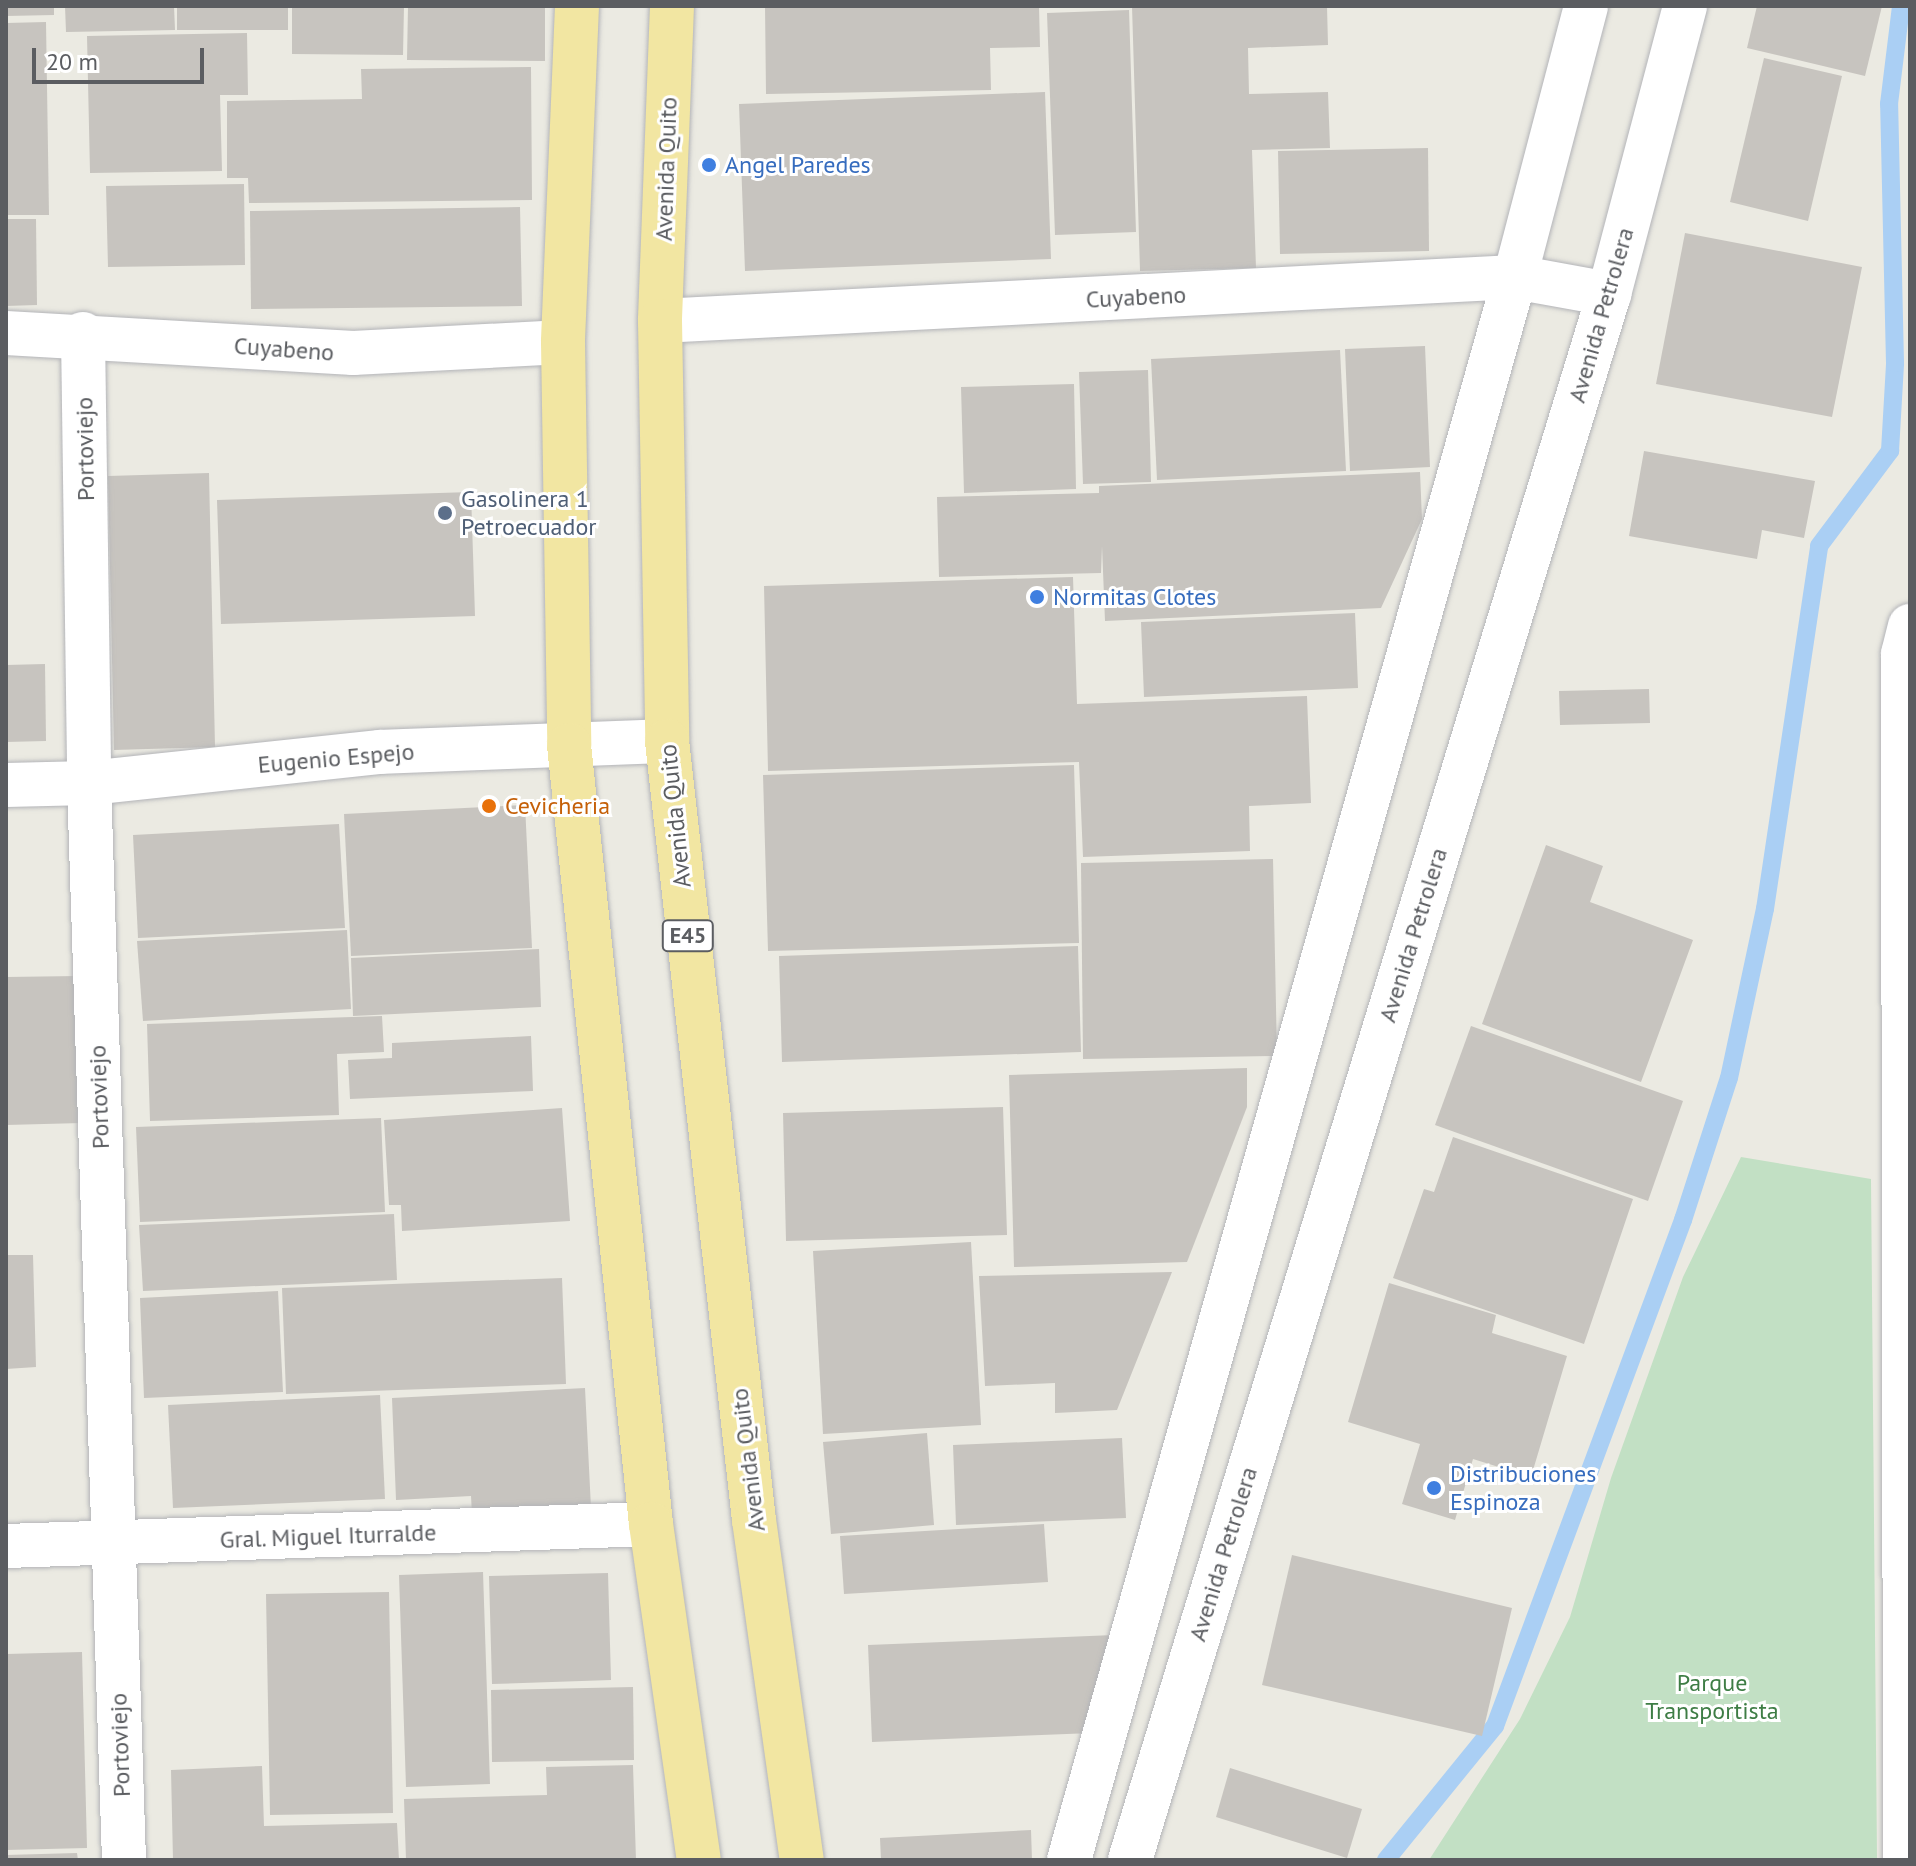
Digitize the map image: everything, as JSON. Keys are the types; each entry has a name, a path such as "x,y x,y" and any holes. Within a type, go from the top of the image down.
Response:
{"highway":[{"path":"577,6 563,342 569,745 651,1524 699,1860"},
{"name":"Avenida Quito","path":"672,6 660,321 667,741 754,1520 802,1860"}],"street":[{"path":"1069,1860 1515,277 1586,6"},
{"name":"Avenida Petrolera","path":"1130,1860 1609,294 1685,6"},
{"name":"Cuyabeno","path":"660,321 1515,277 1609,294"},
{"name":"Cuyabeno","path":"6,333 83,334 353,353 563,342"},
{"name":"Portoviejo","path":"83,334 89,783 124,1860"},
{"path":"1905,1860 1908,644"},
{"name":"Eugenio Espejo","path":"6,785 89,783 380,752 667,741"},
{"name":"Gral. Miguel Iturralde","path":"6,1546 651,1524"}],"green space":[{"name":"Parque Transportista","path":"1741,1157 1871,1179 1877,1860 1429,1860 1520,1719 1570,1617 1611,1478 1683,1277"}],"building":[{"path":"6,6 54,6 54,15 6,16"},
{"path":"65,6 174,6 175,30 66,32"},
{"path":"177,6 288,6 288,30 177,30"},
{"path":"292,6 404,6 403,55 292,54"},
{"path":"408,6 545,6 545,61 407,60"},
{"path":"765,6 1039,6 1040,47 990,48 991,90 766,94"},
{"path":"1132,6 1327,6 1328,45 1248,48 1249,94 1328,92 1330,148 1252,150 1256,268 1140,271"},
{"path":"1757,6 1882,6 1865,76 1747,48"},
{"path":"1129,10 1136,232 1055,235 1047,13"},
{"path":"46,22 49,215 6,215 6,23"},
{"path":"247,33 248,95 220,95 222,171 90,173 87,36"},
{"path":"1764,58 1842,76 1808,221 1730,202"},
{"path":"531,67 532,200 249,203 248,178 227,178 227,101 362,99 361,69"},
{"path":"1045,92 1051,259 745,271 739,104"},
{"path":"1428,148 1429,251 1280,254 1278,151"},
{"path":"244,184 245,265 108,267 106,186"},
{"path":"520,207 522,306 251,309 250,211"},
{"path":"6,219 36,219 37,305 6,306"},
{"path":"1685,233 1862,267 1832,417 1656,384"},
{"path":"1425,346 1430,467 1350,471 1345,349"},
{"path":"1340,350 1346,471 1157,480 1151,359"},
{"path":"1148,370 1151,482 1083,484 1079,372"},
{"path":"1074,384 1076,489 964,493 961,387"},
{"path":"1644,451 1815,481 1804,538 1762,530 1757,559 1629,536"},
{"path":"1420,472 1422,519 1381,608 1105,621 1102,546 1101,573 939,577 937,497 1099,493 1099,486"},
{"path":"209,473 215,747 114,750 108,476"},
{"path":"471,492 475,616 221,624 217,500"},
{"path":"1073,577 1077,704 1307,696 1311,803 1249,806 1250,851 1083,857 1079,762 768,771 764,586"},
{"path":"1355,613 1358,688 1144,697 1141,622"},
{"path":"45,664 46,741 6,742 6,665"},
{"path":"1649,689 1650,723 1560,725 1559,691"},
{"path":"1074,765 1079,943 768,951 763,775"},
{"path":"525,805 532,948 351,956 344,814"},
{"path":"339,824 345,928 138,938 133,835"},
{"path":"1546,845 1603,866 1590,902 1693,940 1641,1082 1482,1024"},
{"path":"1273,859 1277,1056 1083,1059 1081,863"},
{"path":"347,930 351,1009 143,1021 137,941"},
{"path":"1078,946 1081,1052 782,1062 779,956"},
{"path":"539,949 541,1007 353,1016 351,958"},
{"path":"78,976 82,1123 6,1125 6,977"},
{"path":"382,1016 384,1052 337,1054 339,1115 150,1121 147,1024"},
{"path":"1471,1026 1683,1101 1648,1201 1435,1125"},
{"path":"531,1036 533,1091 350,1099 348,1060 392,1058 392,1043"},
{"path":"1247,1068 1247,1107 1187,1262 1014,1267 1009,1075"},
{"path":"1003,1107 1007,1235 786,1241 783,1113"},
{"path":"562,1108 570,1221 402,1231 401,1205 389,1205 384,1120"},
{"path":"381,1118 385,1212 140,1222 136,1127"},
{"path":"1453,1137 1633,1199 1584,1344 1393,1278 1424,1189 1434,1192"},
{"path":"394,1214 397,1280 143,1291 139,1225"},
{"path":"971,1242 981,1425 823,1434 813,1251"},
{"path":"6,1255 33,1255 36,1367 6,1369"},
{"path":"1172,1272 1117,1410 1055,1413 1055,1383 985,1386 979,1276"},
{"path":"562,1278 566,1384 286,1394 282,1288"},
{"path":"1389,1283 1496,1315 1492,1333 1567,1356 1531,1477 1473,1459 1455,1520 1402,1504 1420,1444 1348,1422"},
{"path":"278,1291 283,1392 144,1398 140,1298"},
{"path":"585,1388 591,1508 472,1514 471,1496 396,1500 392,1398"},
{"path":"380,1395 385,1499 173,1508 168,1405"},
{"path":"927,1433 934,1525 831,1534 823,1442"},
{"path":"1122,1438 1126,1518 956,1525 953,1445"},
{"path":"1044,1524 1048,1582 844,1594 840,1536"},
{"path":"1292,1555 1512,1608 1482,1736 1262,1685"},
{"path":"483,1572 490,1784 406,1787 399,1575"},
{"path":"608,1573 611,1680 492,1684 489,1576"},
{"path":"389,1592 393,1813 270,1815 266,1594"},
{"path":"1114,1635 1092,1733 872,1742 868,1645"},
{"path":"82,1652 87,1848 6,1850 6,1654"},
{"path":"633,1687 634,1760 492,1762 491,1690"},
{"path":"633,1765 636,1860 406,1860 404,1799 547,1795 546,1767"},
{"path":"262,1766 264,1826 397,1823 399,1860 173,1860 171,1770"},
{"path":"1230,1768 1362,1809 1347,1858 1216,1817"},
{"path":"1031,1830 1032,1860 881,1860 880,1838"},
{"path":"77,1853 78,1860 6,1860 6,1855"}],"waterway":[{"path":"1386,1860 1495,1726 1683,1220 1729,1078 1765,909 1819,546 1890,451 1895,363 1889,104 1901,6"}],"place":[{"name":"Angel Paredes","path":"709,165"},
{"name":"Gasolinera 1 Petroecuador","path":"445,513"},
{"name":"Normitas Clotes","path":"1037,597"},
{"name":"Cevicheria","path":"489,806"},
{"name":"Distribuciones Espinoza","path":"1434,1488"}]}
